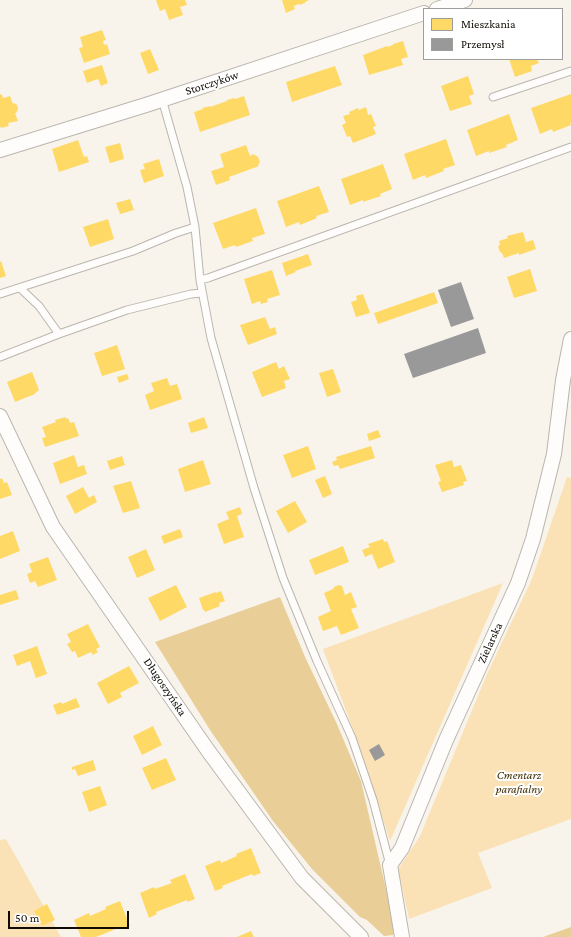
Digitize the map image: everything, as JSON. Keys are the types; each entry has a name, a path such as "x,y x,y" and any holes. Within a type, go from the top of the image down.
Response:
{"street":[{"path":"440,8 466,0"},
{"name":"Storczyków","path":"0,150 162,99 423,13"},
{"name":"Zielarska","path":"390,865 402,848 446,740 518,583 532,539 554,454 563,380 569,362 571,339"},
{"name":"Długoszyńska","path":"0,416 53,527 209,752 302,878 361,937"},
{"path":"390,865 402,937"}],"lane":[{"path":"493,97 571,71"},
{"path":"162,99 187,187 195,227 202,293 211,338 254,488 283,578 317,661 352,738 373,800 390,865"},
{"path":"200,280 571,147"},
{"path":"0,294 133,252 176,233 195,227"},
{"path":"20,288 39,306 59,334"},
{"path":"0,357 127,310 191,294 202,293"}],"green space":[{"name":"Cmentarz parafialny","path":"567,477 571,478 571,819 478,853 492,888 409,919 398,869 420,836 487,674 532,579"},
{"path":"503,583 390,841 361,751 323,649"},
{"path":"6,839 61,937 0,937 0,840"}],"shaded area":[{"path":"280,597 305,657 336,722 361,781 393,919 393,935 384,936 367,920 360,917 312,869 273,821 210,730 155,642"},
{"path":"571,927 571,937 543,937"}],"building: Mieszkania":[{"path":"156,0 185,0 187,5 180,7 183,15 169,20 165,9 160,11"},
{"path":"282,0 309,0 305,3 294,6 295,9 286,13"},
{"path":"102,30 106,40 103,41 104,45 107,44 110,54 84,63 79,48 83,47 80,37"},
{"path":"403,41 408,57 401,59 403,65 369,75 363,55"},
{"path":"150,49 159,70 148,74 140,53"},
{"path":"509,60 538,60 539,63 531,66 532,71 515,77"},
{"path":"102,65 108,83 101,86 98,79 87,83 83,71"},
{"path":"335,66 342,85 292,102 286,82"},
{"path":"468,76 474,94 469,96 472,104 450,111 441,86"},
{"path":"0,94 3,98 10,96 13,104 14,103 17,105 18,109 15,113 18,121 8,123 9,126 1,128 0,126"},
{"path":"571,94 571,125 553,132 552,129 540,134 531,108"},
{"path":"244,96 250,115 200,132 194,112 227,100"},
{"path":"366,107 368,115 371,114 376,126 373,127 376,134 353,143 350,136 347,137 342,125 346,123 343,116 350,114 349,112 358,108 359,110"},
{"path":"509,114 518,140 506,145 507,147 476,156 467,130"},
{"path":"446,139 455,165 443,169 444,171 426,178 425,175 413,180 404,154"},
{"path":"78,140 84,157 87,156 89,162 59,172 52,149"},
{"path":"120,143 124,159 110,163 105,147"},
{"path":"246,145 250,156 254,154 258,157 260,162 258,165 259,166 229,177 230,180 216,185 211,171 224,167 220,154"},
{"path":"159,159 164,176 144,183 140,170 145,169 143,164"},
{"path":"383,164 392,189 380,194 381,196 350,205 341,179"},
{"path":"319,186 329,212 316,216 317,218 300,225 299,222 286,227 277,201"},
{"path":"130,199 134,210 120,214 116,203"},
{"path":"256,208 265,234 252,238 253,241 236,247 235,245 223,249 213,223"},
{"path":"108,219 114,239 90,247 83,227"},
{"path":"523,232 526,242 533,240 536,249 504,258 498,247 500,244 499,241 508,238 507,236"},
{"path":"308,254 312,265 286,276 282,263"},
{"path":"1,261 6,276 0,278 0,262"},
{"path":"530,269 537,291 514,298 507,277"},
{"path":"272,270 280,295 267,299 268,302 261,304 260,301 252,304 244,279"},
{"path":"434,292 438,303 378,324 374,313"},
{"path":"363,294 370,313 356,317 351,302 357,300 356,296"},
{"path":"265,317 270,329 275,327 277,334 248,345 240,325"},
{"path":"117,345 125,369 102,376 94,353"},
{"path":"276,362 279,369 284,366 290,379 284,381 286,388 262,397 252,372"},
{"path":"333,369 341,392 327,397 319,373"},
{"path":"32,372 39,390 35,394 15,402 7,382"},
{"path":"127,374 129,379 119,383 117,377"},
{"path":"167,378 170,386 177,384 182,399 150,410 145,395 154,391 151,383"},
{"path":"66,417 70,423 74,422 79,436 45,447 42,438 46,437 42,427 56,422 55,420"},
{"path":"204,417 208,428 191,433 188,423"},
{"path":"378,430 381,437 369,441 367,434"},
{"path":"308,446 316,469 292,478 283,455"},
{"path":"371,446 375,458 340,469 338,465 334,466 332,462 337,460 336,457"},
{"path":"74,455 78,467 84,465 87,474 60,484 53,463"},
{"path":"122,456 125,465 110,470 107,461"},
{"path":"203,460 211,484 185,492 178,469"},
{"path":"452,460 454,467 461,465 467,481 463,482 464,485 442,492 438,482 441,481 435,465"},
{"path":"325,476 332,494 323,498 315,480"},
{"path":"2,478 4,483 7,482 12,495 0,499 0,479"},
{"path":"131,481 140,508 123,513 113,486"},
{"path":"83,487 89,498 94,495 97,502 75,514 66,496"},
{"path":"295,501 307,522 288,533 276,511"},
{"path":"240,507 242,514 237,516 244,537 224,544 217,524 229,519 226,512"},
{"path":"180,529 183,537 164,544 161,536"},
{"path":"13,531 20,551 0,559 0,536"},
{"path":"383,539 384,542 387,541 395,562 378,569 372,554 365,557 362,550 370,547 368,544"},
{"path":"343,546 349,562 315,575 309,560"},
{"path":"146,549 155,570 137,578 128,557"},
{"path":"48,557 57,580 38,587 35,581 30,583 27,574 32,572 29,564"},
{"path":"176,585 187,607 160,621 148,598"},
{"path":"339,585 342,586 345,595 351,592 357,607 351,609 359,628 341,635 337,626 323,631 318,617 331,611 324,593"},
{"path":"16,590 19,599 0,605 0,595"},
{"path":"221,591 225,601 219,603 220,606 205,612 199,598"},
{"path":"88,624 100,647 96,649 98,652 93,655 91,652 78,658 75,651 72,652 67,644 71,642 67,634"},
{"path":"37,646 47,674 36,678 30,661 17,666 13,655"},
{"path":"129,666 139,683 120,693 122,697 108,704 97,683"},
{"path":"76,698 80,707 57,715 53,705 61,702 62,704"},
{"path":"153,726 162,745 142,755 133,736"},
{"path":"166,758 176,780 152,790 142,768"},
{"path":"93,760 96,770 78,776 75,769 72,770 72,767"},
{"path":"100,786 107,805 89,812 82,792"},
{"path":"251,848 261,873 253,876 252,874 222,886 223,888 215,891 205,866 220,860 221,863 237,856 236,854"},
{"path":"185,874 195,899 187,902 187,900 156,912 157,914 149,918 140,893 154,887 155,889 172,883 170,880"},
{"path":"120,901 130,926 122,929 121,927 96,937 81,937 74,920 89,913 90,916 106,909 105,907"},
{"path":"47,904 55,920 42,926 34,911"},
{"path":"251,931 254,937 237,937"}],"building: Przemysł":[{"path":"461,282 474,319 451,327 438,290"},
{"path":"478,328 486,353 413,378 404,354"},
{"path":"379,744 385,755 375,761 369,750"}]}
